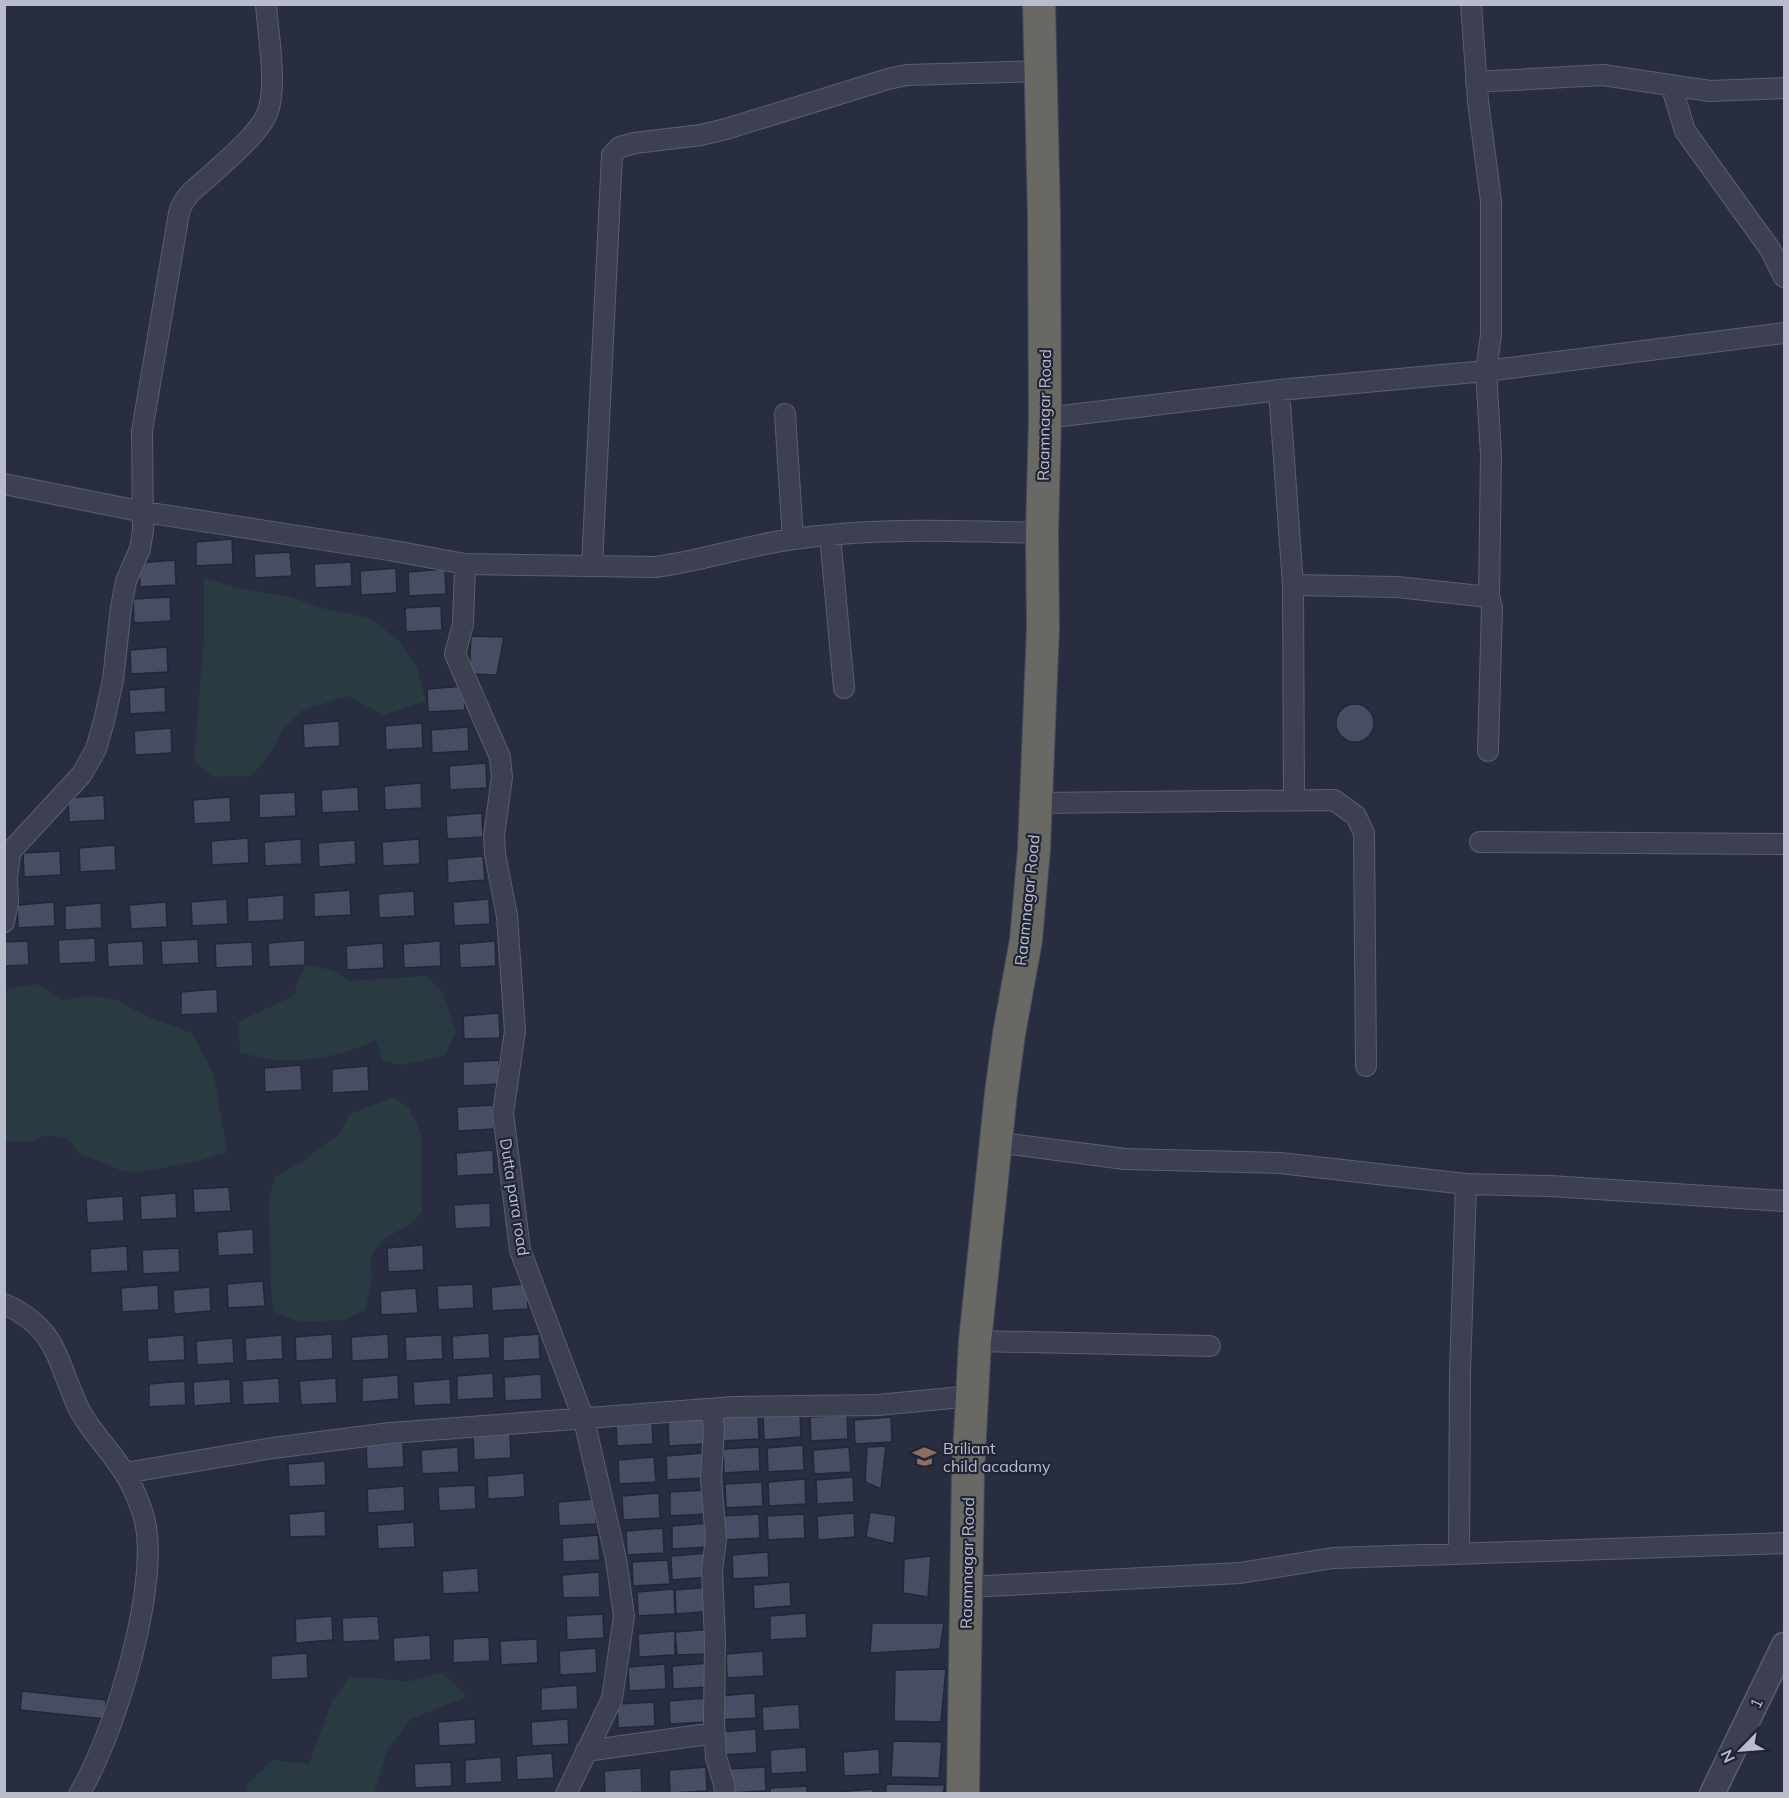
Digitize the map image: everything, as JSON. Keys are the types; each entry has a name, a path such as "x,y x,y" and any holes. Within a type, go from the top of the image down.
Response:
{"highway":[{"name":"Raamnagar Road","path":"963,1794 968,1473 975,1341 995,1142 1009,1034 1026,940 1036,803 1043,628 1044,418 1044,225 1039,4"}],"street":[{"path":"4,922 8,902 7,878 10,852 82,774 96,749 113,680 126,581 140,549 144,512 142,431 179,213 188,194 200,186 247,140 266,116 272,93 266,4"},
{"path":"1471,4 1476,82 1491,201 1491,335 1486,370 1491,455 1489,597 1492,607 1488,752"},
{"path":"592,565 612,155 620,147 635,142 701,135 876,82 907,75 1041,71"},
{"path":"1476,82 1603,75 1710,91 1785,88"},
{"path":"1671,85 1685,131 1770,249 1785,277"},
{"path":"1044,418 1279,390 1486,370 1785,333"},
{"path":"1279,390 1293,585 1294,800"},
{"path":"785,414 793,539"},
{"path":"4,484 144,512 465,564 654,567 675,565 793,539 899,530 1042,533"},
{"path":"830,536 844,688"},
{"name":"Dutta para road","path":"465,564 463,624 455,654 500,757 502,777 494,836 495,854 507,916 516,1031 502,1113 520,1250 584,1420 616,1559 624,1616 612,1699 566,1794"},
{"path":"1293,585 1396,587 1489,597"},
{"path":"1036,803 1334,800 1356,816 1364,833 1366,1066"},
{"path":"1480,842 1785,844"},
{"path":"995,1142 1125,1159 1280,1163 1466,1184 1550,1186 1785,1201"},
{"path":"1459,1554 1460,1373 1466,1184"},
{"path":"4,1304 23,1312 37,1323 54,1347 77,1406 88,1427 125,1473 148,1529 148,1570 141,1615 126,1675 112,1721 79,1794"},
{"path":"975,1341 1210,1346"},
{"path":"125,1473 273,1448 390,1433 711,1409 878,1405 972,1396"},
{"path":"711,1409 714,1428 711,1480 716,1539 712,1570 715,1733 716,1757 725,1794"},
{"path":"967,1587 1240,1573 1332,1558 1785,1543"},
{"name":"1","path":"1712,1794 1785,1645"},
{"path":"586,1751 715,1733"}],"shaded area":[{"path":"204,578 241,589 290,597 325,609 370,618 399,641 417,668 426,701 384,715 347,696 301,711 282,730 270,754 251,776 213,777 194,761 204,639"},
{"path":"305,965 332,970 350,981 425,976 442,991 456,1032 445,1055 403,1065 383,1061 376,1040 352,1050 315,1059 272,1060 240,1052 238,1022 293,996"},
{"path":"37,984 63,1000 92,995 119,1001 146,1016 192,1033 214,1075 227,1152 195,1162 139,1172 122,1171 79,1153 67,1138 47,1135 31,1142 5,1141 5,995 8,989"},
{"path":"394,1097 409,1108 421,1133 422,1212 408,1225 381,1241 370,1258 372,1279 365,1310 344,1320 300,1322 274,1312 271,1290 269,1199 276,1176 303,1161 340,1133 350,1114"},
{"path":"441,1672 466,1697 411,1719 388,1749 374,1793 245,1793 248,1783 273,1760 309,1764 331,1703 349,1678 378,1678 407,1682"}],"building":[{"path":"232,539 233,564 196,566 196,542"},
{"path":"290,552 292,576 255,578 254,554"},
{"path":"175,560 176,585 140,587 139,563"},
{"path":"351,562 352,586 315,588 314,564"},
{"path":"396,568 397,593 361,595 360,571"},
{"path":"445,569 446,594 409,596 408,572"},
{"path":"170,597 171,621 134,623 133,599"},
{"path":"441,606 442,630 406,632 405,608"},
{"path":"471,636 504,637 497,675 469,674"},
{"path":"167,647 168,672 131,674 130,650"},
{"path":"464,686 465,710 428,712 427,689"},
{"path":"165,687 166,712 130,714 129,690"},
{"path":"1355,704 1368,710 1374,723 1368,736 1355,742 1342,736 1336,723 1342,710"},
{"path":"339,721 340,746 304,748 303,724"},
{"path":"422,723 423,748 386,750 385,726"},
{"path":"468,727 469,751 432,753 431,730"},
{"path":"171,728 172,753 135,755 134,731"},
{"path":"486,763 487,788 450,790 449,766"},
{"path":"421,783 422,808 385,810 384,786"},
{"path":"358,787 359,811 322,813 321,790"},
{"path":"295,792 296,816 259,818 259,794"},
{"path":"104,795 105,820 69,822 68,798"},
{"path":"230,797 231,822 194,824 193,800"},
{"path":"482,813 483,837 447,839 446,816"},
{"path":"248,838 249,863 212,865 211,841"},
{"path":"301,839 302,864 265,866 264,842"},
{"path":"419,839 420,864 383,866 382,842"},
{"path":"355,840 356,864 319,867 318,843"},
{"path":"115,845 116,870 80,872 79,848"},
{"path":"60,851 61,875 24,877 23,853"},
{"path":"483,856 485,880 448,883 447,859"},
{"path":"350,890 351,915 314,917 314,893"},
{"path":"414,891 415,916 379,918 378,894"},
{"path":"284,895 284,920 248,922 247,898"},
{"path":"227,899 228,924 192,926 191,902"},
{"path":"489,899 490,924 454,926 453,902"},
{"path":"54,902 55,926 18,928 17,905"},
{"path":"166,902 167,927 131,929 129,905"},
{"path":"101,903 102,928 65,930 65,906"},
{"path":"95,938 96,962 59,964 58,940"},
{"path":"198,939 199,963 162,965 161,941"},
{"path":"305,940 305,965 269,967 268,943"},
{"path":"28,941 29,965 4,966 4,942"},
{"path":"143,941 144,965 108,967 107,943"},
{"path":"440,941 441,966 404,968 403,944"},
{"path":"495,941 496,966 460,968 459,944"},
{"path":"252,942 253,966 216,968 215,944"},
{"path":"383,943 384,968 347,970 346,946"},
{"path":"217,989 218,1013 181,1015 181,992"},
{"path":"499,1013 500,1038 464,1039 463,1016"},
{"path":"499,1060 500,1084 463,1086 463,1062"},
{"path":"301,1065 302,1090 265,1092 264,1068"},
{"path":"368,1066 369,1091 332,1093 332,1069"},
{"path":"493,1105 494,1129 458,1131 457,1107"},
{"path":"493,1150 494,1174 457,1176 456,1153"},
{"path":"229,1187 231,1211 194,1213 193,1189"},
{"path":"176,1193 177,1218 141,1220 140,1196"},
{"path":"123,1196 124,1221 87,1223 86,1199"},
{"path":"490,1203 491,1227 455,1229 454,1205"},
{"path":"253,1229 254,1254 218,1256 217,1232"},
{"path":"423,1245 424,1270 388,1272 387,1248"},
{"path":"127,1246 128,1271 91,1273 90,1249"},
{"path":"179,1248 180,1272 143,1274 142,1250"},
{"path":"263,1281 265,1306 228,1308 227,1284"},
{"path":"473,1284 474,1308 438,1310 437,1286"},
{"path":"527,1284 528,1309 492,1311 491,1287"},
{"path":"158,1285 159,1310 122,1312 121,1288"},
{"path":"210,1287 211,1311 174,1314 173,1290"},
{"path":"416,1288 418,1313 381,1315 380,1291"},
{"path":"489,1333 490,1358 453,1360 452,1336"},
{"path":"332,1334 333,1359 296,1361 295,1337"},
{"path":"388,1334 389,1359 352,1361 351,1337"},
{"path":"539,1334 540,1359 503,1361 503,1337"},
{"path":"184,1335 185,1360 148,1362 147,1338"},
{"path":"282,1335 283,1359 246,1361 245,1338"},
{"path":"442,1335 443,1359 406,1361 405,1337"},
{"path":"233,1338 234,1363 197,1365 196,1341"},
{"path":"493,1373 494,1398 457,1400 457,1376"},
{"path":"541,1374 542,1399 505,1401 504,1377"},
{"path":"398,1375 399,1399 362,1402 362,1378"},
{"path":"279,1378 280,1403 243,1405 242,1381"},
{"path":"336,1378 337,1403 301,1405 299,1381"},
{"path":"230,1379 231,1403 194,1406 193,1382"},
{"path":"450,1379 451,1404 414,1406 413,1382"},
{"path":"185,1381 186,1405 149,1407 149,1384"},
{"path":"800,1413 801,1437 764,1440 763,1416"},
{"path":"758,1414 759,1439 722,1441 721,1417"},
{"path":"847,1415 848,1439 811,1441 810,1417"},
{"path":"891,1417 892,1442 855,1444 854,1420"},
{"path":"652,1419 653,1444 617,1446 616,1422"},
{"path":"705,1419 705,1444 669,1446 668,1422"},
{"path":"510,1434 511,1458 474,1460 473,1436"},
{"path":"403,1442 404,1467 367,1469 366,1445"},
{"path":"803,1445 804,1470 768,1472 767,1448"},
{"path":"886,1446 881,1489 865,1482 867,1447"},
{"path":"458,1447 459,1472 422,1474 421,1450"},
{"path":"759,1447 760,1471 724,1473 723,1449"},
{"path":"849,1447 851,1472 814,1474 813,1450"},
{"path":"703,1453 704,1478 667,1480 666,1456"},
{"path":"654,1457 656,1482 619,1484 618,1460"},
{"path":"325,1461 326,1485 289,1487 288,1464"},
{"path":"524,1473 525,1497 488,1499 487,1476"},
{"path":"853,1477 854,1502 817,1504 816,1480"},
{"path":"805,1479 806,1504 769,1506 768,1482"},
{"path":"762,1482 763,1506 726,1508 725,1484"},
{"path":"475,1485 476,1509 439,1511 438,1487"},
{"path":"404,1486 405,1511 368,1513 367,1489"},
{"path":"706,1490 707,1514 670,1516 670,1492"},
{"path":"659,1493 660,1518 623,1520 622,1496"},
{"path":"595,1499 596,1524 559,1526 558,1502"},
{"path":"325,1511 326,1536 290,1537 289,1514"},
{"path":"870,1512 896,1516 894,1544 866,1537"},
{"path":"854,1513 855,1537 818,1540 817,1516"},
{"path":"759,1514 760,1538 723,1540 722,1516"},
{"path":"804,1514 805,1538 768,1540 767,1516"},
{"path":"414,1522 415,1547 378,1549 377,1525"},
{"path":"708,1523 709,1547 672,1549 672,1526"},
{"path":"663,1528 664,1553 627,1555 626,1531"},
{"path":"598,1535 600,1560 563,1562 562,1538"},
{"path":"768,1552 769,1577 733,1579 732,1555"},
{"path":"708,1553 709,1577 672,1580 671,1556"},
{"path":"931,1556 928,1597 903,1593 904,1559"},
{"path":"668,1560 670,1584 633,1586 632,1562"},
{"path":"478,1568 479,1592 443,1594 442,1571"},
{"path":"599,1572 600,1597 563,1598 562,1575"},
{"path":"790,1582 791,1606 754,1609 753,1585"},
{"path":"711,1587 713,1611 676,1614 675,1590"},
{"path":"674,1589 675,1614 638,1616 637,1592"},
{"path":"806,1613 807,1638 770,1640 770,1616"},
{"path":"603,1614 604,1638 567,1640 566,1616"},
{"path":"332,1616 333,1640 296,1643 295,1619"},
{"path":"378,1616 380,1640 343,1642 342,1618"},
{"path":"872,1623 944,1623 940,1649 870,1653"},
{"path":"712,1629 713,1654 677,1655 675,1632"},
{"path":"675,1631 675,1655 639,1657 638,1634"},
{"path":"430,1635 431,1660 394,1662 393,1638"},
{"path":"489,1637 490,1661 453,1663 453,1639"},
{"path":"537,1639 538,1663 501,1665 500,1641"},
{"path":"596,1648 597,1673 560,1675 559,1651"},
{"path":"763,1651 764,1676 727,1678 726,1654"},
{"path":"307,1653 308,1678 271,1680 271,1656"},
{"path":"709,1663 710,1687 673,1689 672,1666"},
{"path":"665,1664 666,1689 629,1691 628,1667"},
{"path":"946,1669 941,1722 894,1721 895,1670"},
{"path":"577,1685 578,1709 541,1711 541,1688"},
{"path":"22,1691 106,1700 105,1719 20,1710"},
{"path":"755,1693 756,1718 719,1720 718,1696"},
{"path":"706,1698 707,1722 670,1724 669,1701"},
{"path":"654,1702 655,1726 618,1728 617,1704"},
{"path":"799,1704 800,1729 763,1731 762,1707"},
{"path":"475,1719 476,1744 439,1746 438,1722"},
{"path":"568,1719 569,1744 532,1746 531,1722"},
{"path":"756,1729 757,1753 720,1755 720,1732"},
{"path":"893,1741 942,1742 939,1778 891,1777"},
{"path":"806,1747 807,1772 771,1774 770,1750"},
{"path":"879,1749 880,1774 844,1776 843,1752"},
{"path":"552,1753 554,1778 517,1780 516,1756"},
{"path":"501,1757 502,1782 465,1784 465,1760"},
{"path":"451,1762 452,1786 415,1788 414,1764"},
{"path":"706,1767 707,1791 670,1793 669,1770"},
{"path":"765,1767 766,1791 729,1793 728,1769"},
{"path":"641,1768 642,1792 605,1794 604,1771"},
{"path":"886,1784 945,1785 943,1794 886,1794"},
{"path":"807,1786 807,1794 770,1794 770,1788"},
{"path":"873,1789 873,1794 836,1794 836,1792"}],"place":[{"name":"Briliant child acadamy","path":"925,1457"}]}
